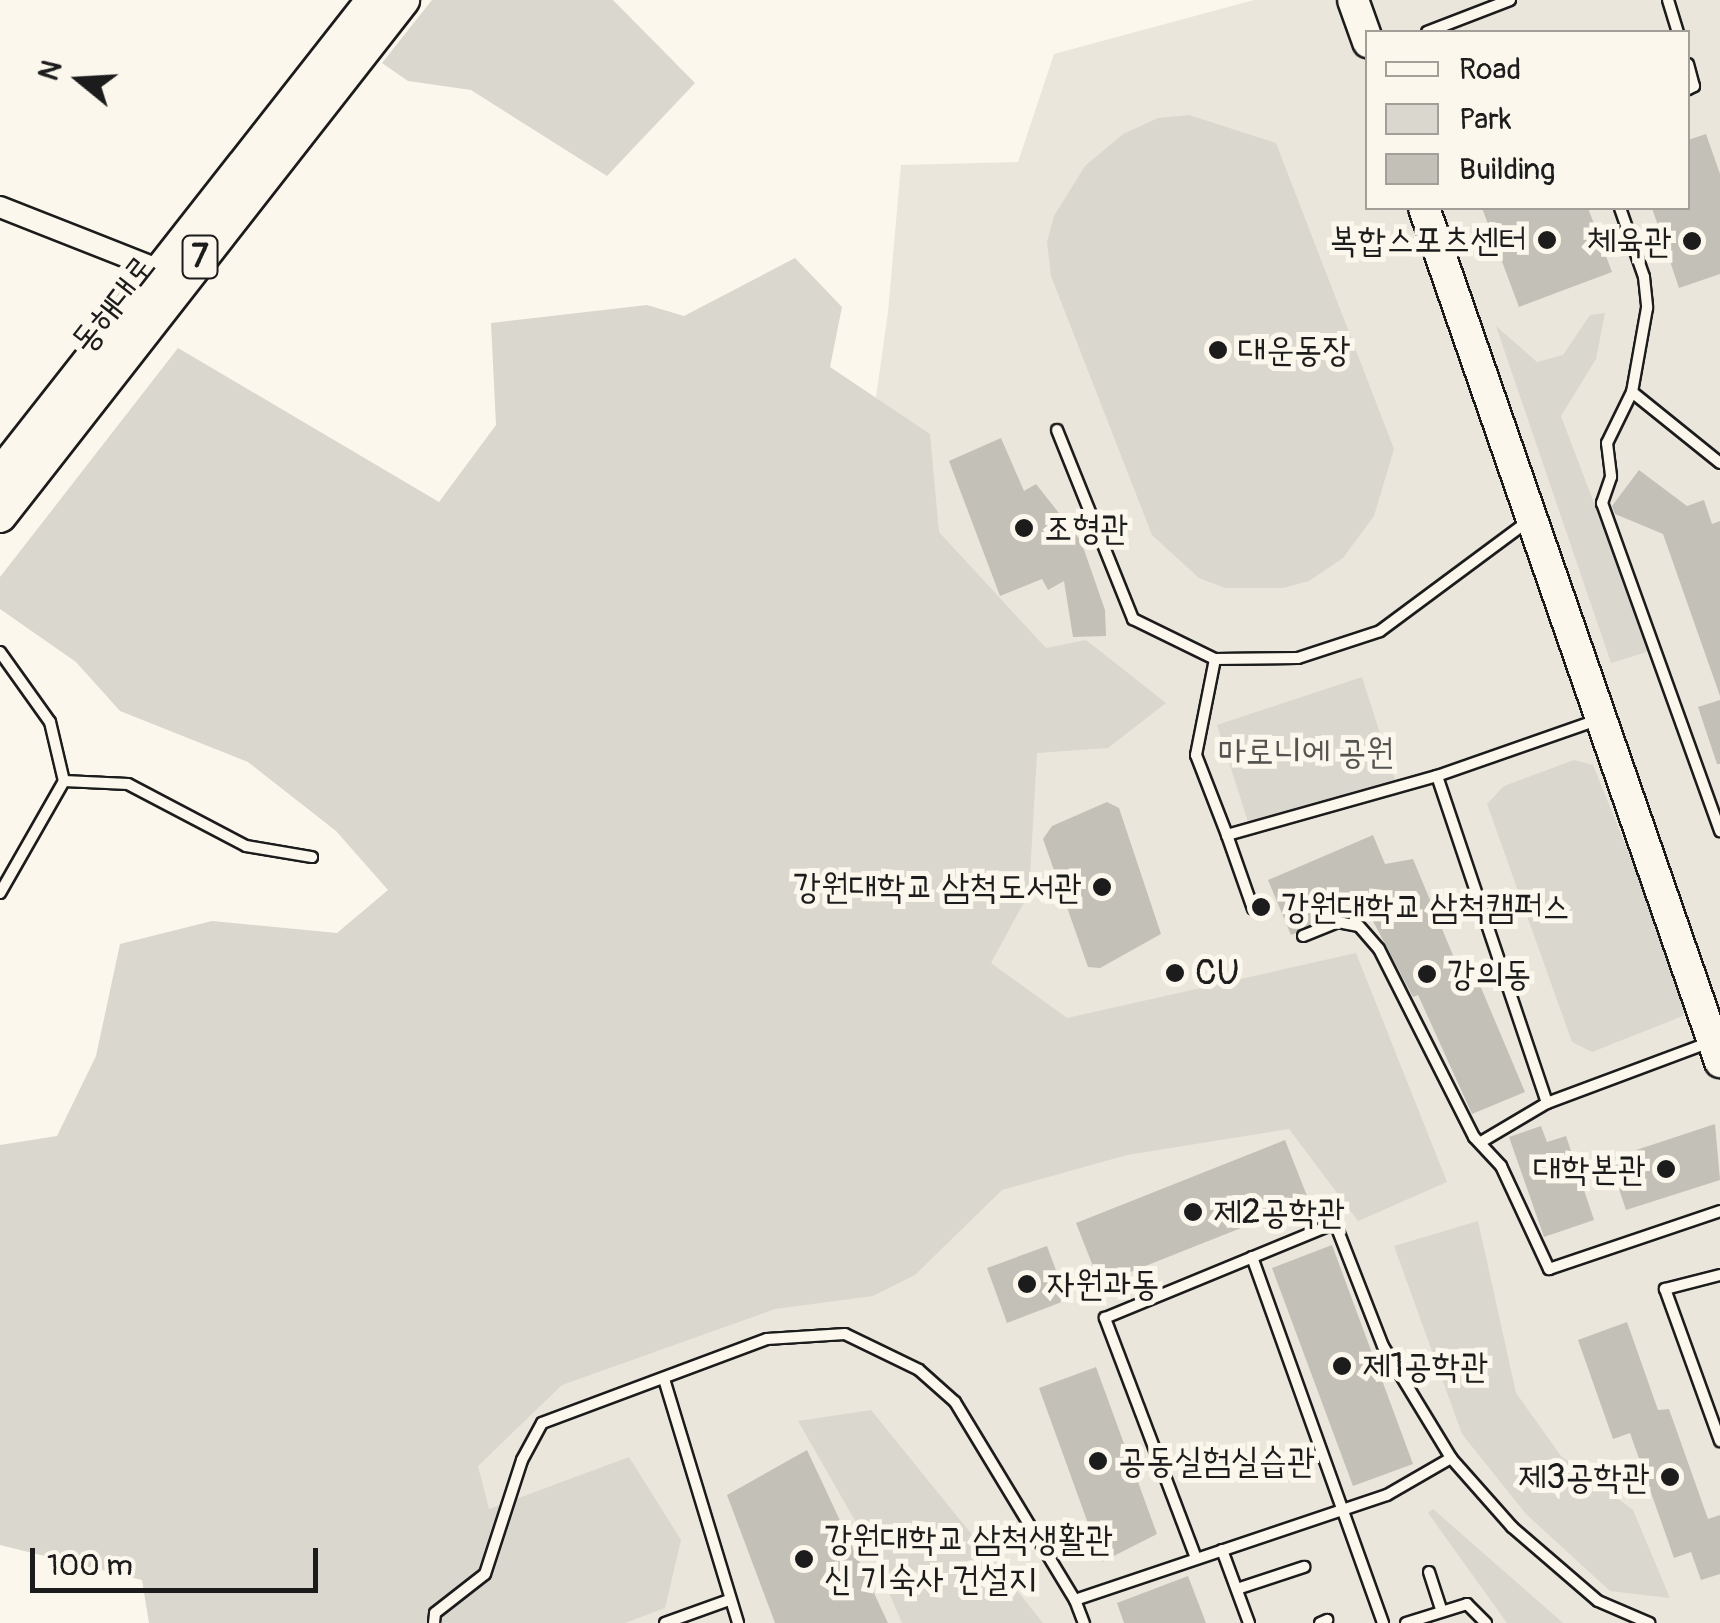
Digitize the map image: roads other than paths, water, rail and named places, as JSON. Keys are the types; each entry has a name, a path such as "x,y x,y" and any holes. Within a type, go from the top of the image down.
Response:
{"main road":[{"name":"동해대로","path":"0,475 157,269 374,0"},
{"name":"동해대로","path":"0,516 402,0"}],"street":[{"path":"1354,0 1365,33"},
{"path":"0,207 157,269"},
{"path":"1425,210 1718,1046"}],"lane":[{"path":"1432,30 1510,0"},
{"path":"1668,0 1677,30"},
{"path":"1621,210 1640,259 1647,308 1632,392 1607,443 1610,477 1602,502 1720,831"},
{"path":"1632,392 1720,463"},
{"path":"1057,430 1133,619 1215,660 1298,658 1380,632 1531,518"},
{"path":"0,652 50,722 64,781 0,893"},
{"path":"1215,660 1196,754 1253,909"},
{"path":"1227,835 1436,776 1604,718"},
{"path":"1436,776 1547,1103"},
{"path":"64,781 128,784 246,846 312,857"},
{"path":"1303,936 1338,922 1359,926 1379,949 1481,1142 1501,1166 1549,1269 1720,1211"},
{"path":"1481,1142 1547,1103 1718,1046"},
{"path":"1196,1558 1106,1318 1335,1224 1383,1346 1451,1458 1512,1527 1598,1601 1649,1623"},
{"path":"1252,1257 1382,1623"},
{"path":"1720,1275 1665,1289 1720,1441"},
{"path":"434,1623 436,1614 486,1574 522,1460 542,1423 767,1340 846,1334 919,1370 955,1402 1075,1600 1084,1623"},
{"path":"664,1378 738,1623"},
{"path":"1075,1600 1387,1495 1451,1458"},
{"path":"1222,1550 1249,1623"},
{"path":"1236,1589 1304,1567"},
{"path":"1429,1572 1442,1610"},
{"path":"665,1623 729,1600"},
{"path":"1406,1623 1466,1604 1486,1623"}],"place":[{"name":"복합스포츠센터","path":"1547,240"},
{"name":"체육관","path":"1692,241"},
{"name":"대운동장","path":"1218,350"},
{"name":"조형관","path":"1024,528"},
{"name":"강원대학교 삼척도서관","path":"1102,887"},
{"name":"강원대학교 삼척캠퍼스","path":"1261,907"},
{"name":"CU","path":"1175,973"},
{"name":"강의동","path":"1427,974"},
{"name":"대학본관","path":"1666,1169"},
{"name":"제2공학관","path":"1193,1212"},
{"name":"자원과동","path":"1027,1284"},
{"name":"제1공학관","path":"1342,1366"},
{"name":"공동실험실습관","path":"1098,1461"},
{"name":"제3공학관","path":"1670,1477"},
{"name":"강원대학교 삼척생활관 신 기숙사 건설지","path":"804,1559"}],"park label":[{"name":"마로니에 공원","path":"1306,752"}]}
